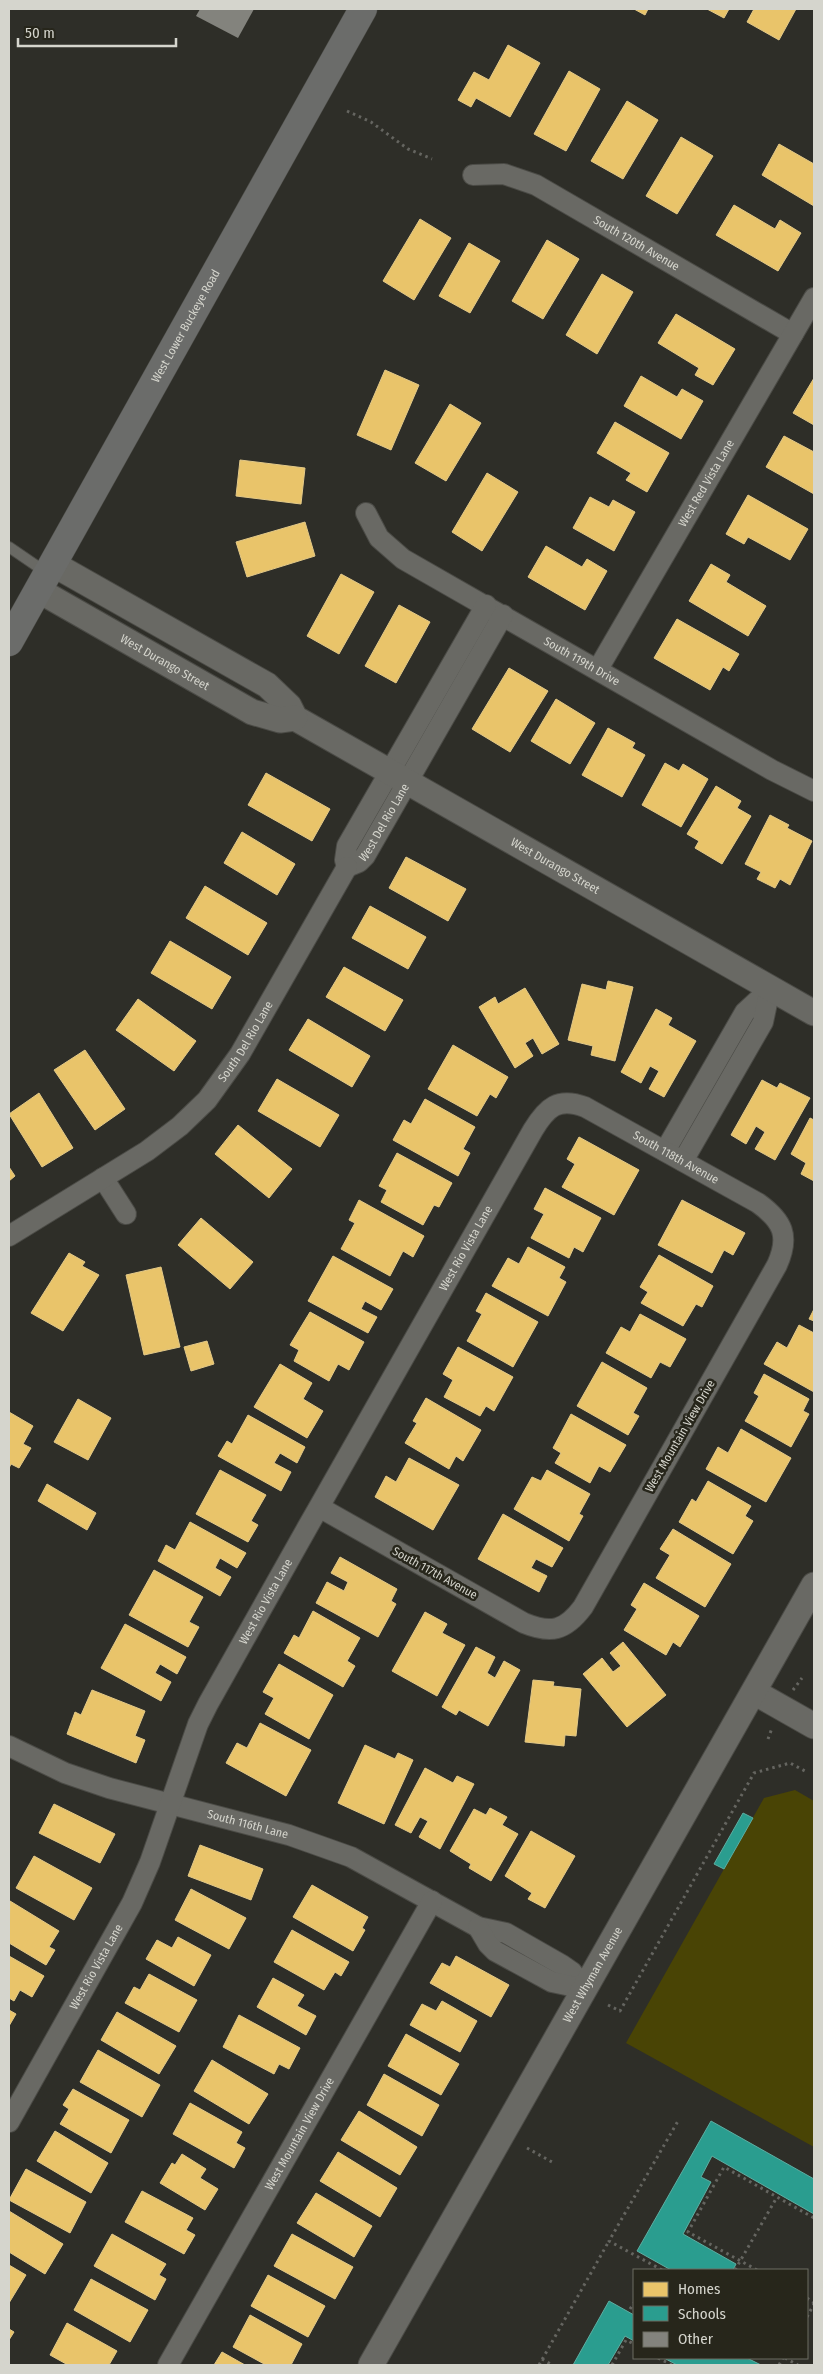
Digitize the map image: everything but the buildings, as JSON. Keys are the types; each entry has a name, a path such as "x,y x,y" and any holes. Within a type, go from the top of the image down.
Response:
{"main road":[{"name":"West Lower Buckeye Road","path":"9,642 363,9"}],"street":[{"name":"South 120th Avenue","path":"473,175 504,174 536,185 793,334"},
{"name":"West Red Vista Lane","path":"598,669 814,298"},
{"name":"South 119th Drive","path":"366,513 379,538 391,550 772,770 814,790"},
{"name":"West Durango Street","path":"46,575 252,712 280,720 295,718 814,1013"},
{"name":"West Del Rio Lane","path":"347,867 360,862 365,856 398,777 495,610"},
{"name":"South Del Rio Lane","path":"9,1236 147,1151 180,1126 219,1085 240,1054 347,867"},
{"path":"665,1151 746,1012 770,989"},
{"path":"683,1161 763,1022 770,989"},
{"name":"South 118th Avenue","path":"561,1102 573,1102 585,1106 758,1204 777,1220 782,1230"},
{"name":"West Rio Vista Lane","path":"9,2122 132,1903 150,1862 208,1704 533,1130 550,1109 561,1102"},
{"path":"102,1178 126,1214"},
{"name":"West Mountain View Drive","path":"555,1629 566,1625 575,1617 607,1564 777,1265 784,1242 782,1230"},
{"name":"South 117th Avenue","path":"319,1507 524,1623 545,1629 555,1629"},
{"name":"West Whyman Avenue","path":"371,2365 814,1585"},
{"path":"754,1692 814,1726"},
{"name":"South 116th Lane","path":"9,1746 79,1778 170,1805 289,1835 331,1849 370,1866 478,1927 506,1933 562,1964 572,1972 585,1989"},
{"name":"West Mountain View Drive","path":"168,2365 432,1901"}],"lane":[{"path":"9,547 46,575"}],"path":[{"path":"347,110 371,122 408,149 432,160"},
{"path":"608,2005 620,2011 754,1773 790,1763 805,1771"},
{"path":"539,2365 678,2121"},
{"path":"527,2148 552,2162"},
{"path":"755,2269 688,2232 724,2167 814,2218"},
{"path":"736,2269 776,2197"},
{"path":"609,2241 654,2268"},
{"path":"808,2315 814,2303"},
{"path":"630,2310 633,2305"},
{"path":"612,2365 626,2340 633,2344"},
{"path":"542,2359 552,2365"},
{"path":"786,2359 798,2365"}],"shaded area":[{"path":"795,1790 814,1801 814,2147 626,2043 764,1798"}]}
